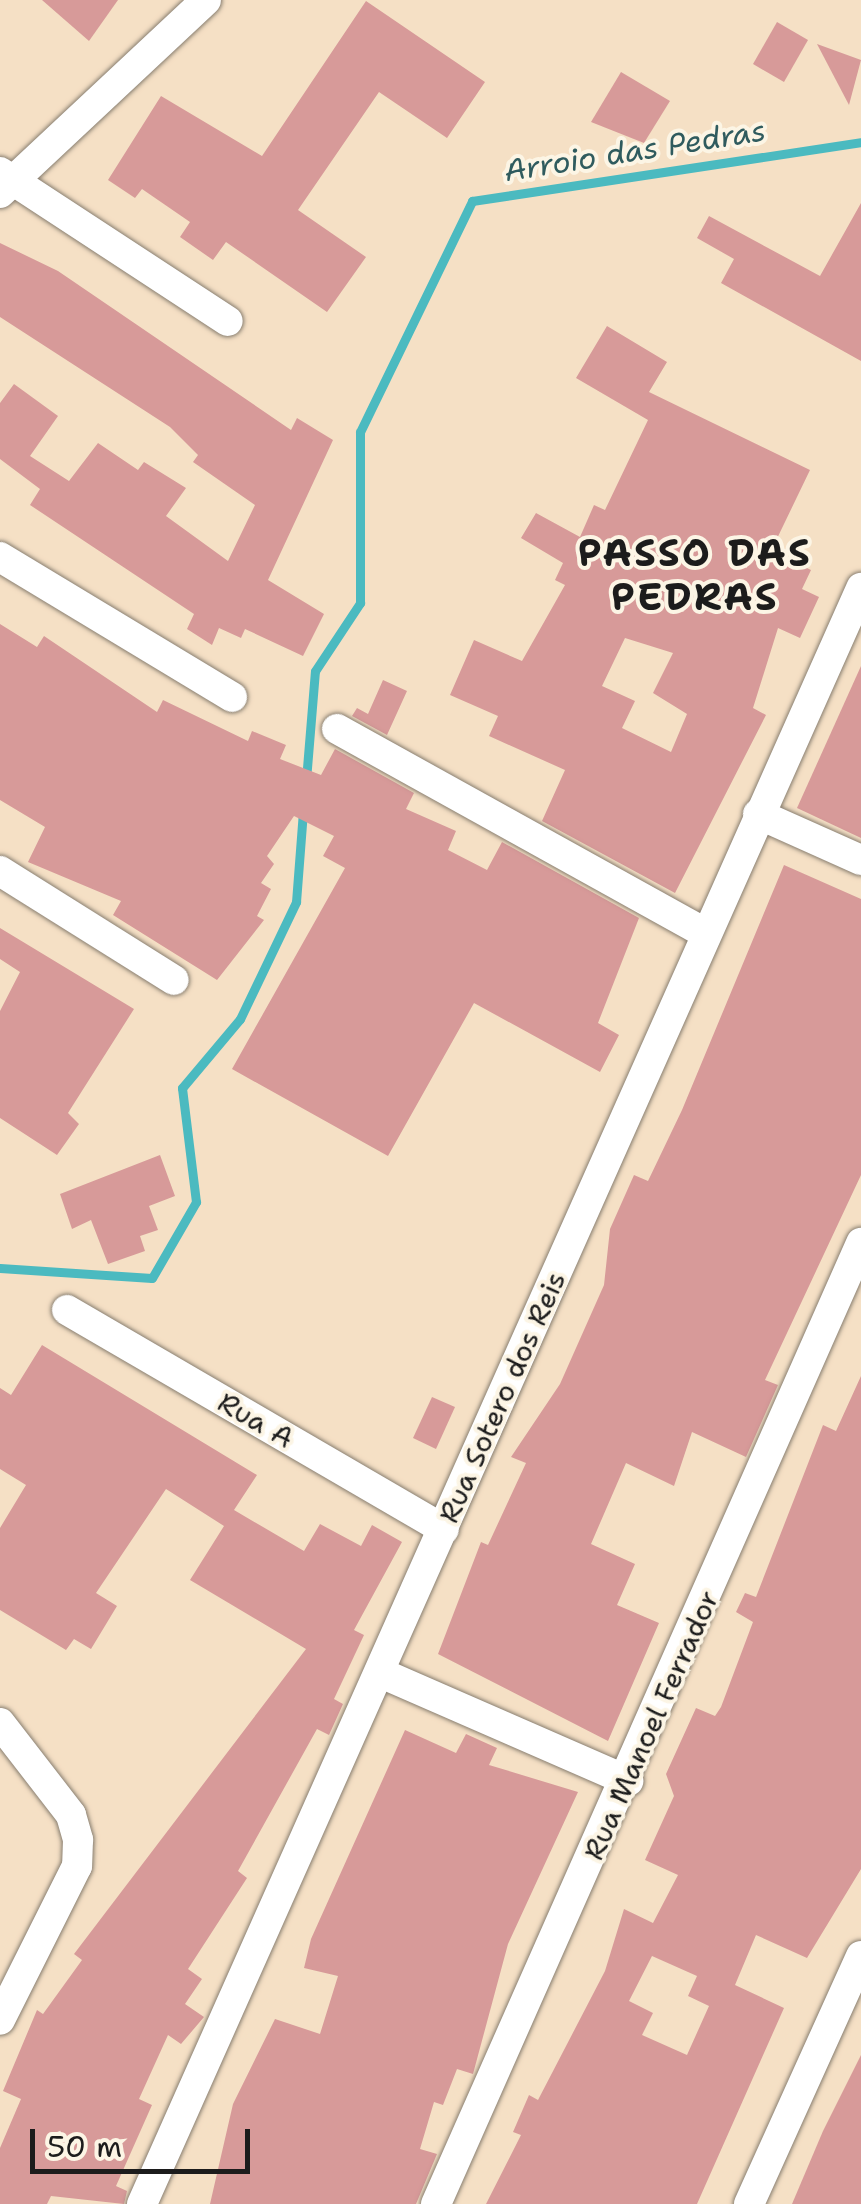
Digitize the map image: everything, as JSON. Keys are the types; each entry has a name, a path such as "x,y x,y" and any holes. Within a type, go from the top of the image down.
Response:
{"street":[{"path":"206,0 3,181 228,321"},
{"path":"0,558 232,697"},
{"name":"Rua Sotero dos Reis","path":"142,2204 382,1673 705,933 861,588"},
{"path":"337,730 705,933"},
{"path":"758,814 861,860"},
{"path":"0,871 174,980"},
{"name":"Rua Manoel Ferrador","path":"436,2204 628,1781 861,1244"},
{"name":"Rua A","path":"67,1310 444,1529"},
{"path":"382,1673 628,1781"},
{"path":"0,1724 71,1815 78,1840 78,1866 0,2020"},
{"path":"749,2204 861,1956"}],"building":[{"path":"42,0 118,0 89,41"},
{"path":"366,1 485,82 447,138 379,92 298,210 366,257 327,312 226,242 213,260 180,237 190,222 142,189 135,198 108,180 161,96 262,156"},
{"path":"777,22 808,40 784,82 753,64"},
{"path":"817,44 861,60 849,105"},
{"path":"621,72 670,101 644,143 591,122"},
{"path":"861,203 861,361 721,283 734,259 697,238 709,216 820,276"},
{"path":"0,243 58,271 291,430 297,418 333,440 268,580 324,614 303,656 245,629 241,638 219,628 212,645 187,629 194,614 30,505 40,489 0,459 0,403 14,384 58,416 30,456 69,481 98,443 138,470 144,462 186,488 166,516 228,561 255,505 193,462 198,455 170,427 0,317"},
{"path":"607,326 667,362 649,392 810,470 771,551 811,570 802,589 819,597 800,638 778,628 753,708 766,715 675,893 542,821 565,770 489,736 498,716 450,695 474,640 522,661 565,585 555,580 563,563 521,538 536,513 580,537 594,505 605,510 648,420 576,378","holes":["625,638 673,653 653,693 687,714 671,752 622,728 635,701 602,686"]},
{"path":"0,624 37,647 44,636 157,712 163,700 248,741 252,731 286,745 280,759 321,775 335,749 414,793 406,809 456,831 448,850 487,870 502,842 639,918 598,1023 619,1035 600,1072 474,1003 388,1156 232,1069 345,868 323,856 334,836 294,816 267,856 274,864 261,883 271,889 257,916 264,920 217,980 113,915 121,901 28,862 45,827 0,800"},
{"path":"861,666 861,838 797,808"},
{"path":"383,680 407,691 387,735 352,716 357,708 368,714"},
{"path":"784,865 861,899 861,1175 765,1380 778,1385 746,1457 692,1432 674,1486 626,1463 591,1544 635,1564 617,1605 659,1623 608,1741 438,1654 481,1542 488,1545 526,1463 511,1457 560,1384 604,1285 610,1229 634,1175 648,1181 682,1110"},
{"path":"0,928 134,1009 68,1113 79,1124 57,1155 0,1118 0,1011 20,972 0,959"},
{"path":"160,1155 175,1196 149,1206 158,1230 140,1236 145,1251 108,1264 91,1220 72,1229 60,1194"},
{"path":"42,1345 257,1475 234,1510 304,1551 320,1524 361,1546 372,1525 402,1542 354,1630 364,1635 334,1699 343,1704 329,1735 317,1729 238,1871 247,1878 188,1969 202,1979 185,2004 204,2017 181,2044 168,2035 139,2099 152,2105 116,2186 127,2191 124,2204 51,2196 47,2204 0,2204 0,2148 21,2099 3,2091 37,2010 43,2014 82,1960 74,1954 306,1649 190,1580 224,1526 166,1489 96,1593 117,1606 91,1649 74,1639 66,1650 0,1610 0,1528 26,1485 0,1469 0,1388 11,1395"},
{"path":"861,1376 861,1869 807,1958 756,1935 735,1985 784,2008 697,2204 486,2204 521,2135 513,2132 529,2095 538,2100 605,1971 624,1909 653,1923 678,1875 645,1860 674,1796 666,1774 696,1708 715,1716 721,1707 753,1622 736,1612 745,1593 756,1597 823,1425 836,1431","holes":["652,1956 697,1976 688,1996 709,2006 687,2055 642,2035 653,2013 629,2001"]},
{"path":"432,1397 455,1407 436,1449 413,1438"},
{"path":"405,1730 456,1753 466,1734 497,1748 489,1765 578,1792 508,1944 473,2074 457,2069 443,2105 434,2102 420,2149 437,2154 416,2204 210,2204 233,2104 275,2019 320,2034 338,1976 304,1968 311,1939"},
{"path":"861,2055 861,2204 792,2204 823,2131"}],"waterway":[{"name":"Arroio das Pedras","path":"306,780 315,671 360,603 360,432 472,201 861,142"},
{"name":"Arroio das Pedras","path":"0,1268 152,1278 196,1202 182,1088 240,1019 296,902 303,810"}],"district":[{"name":"PASSO DAS PEDRAS","path":"695,575"}]}
